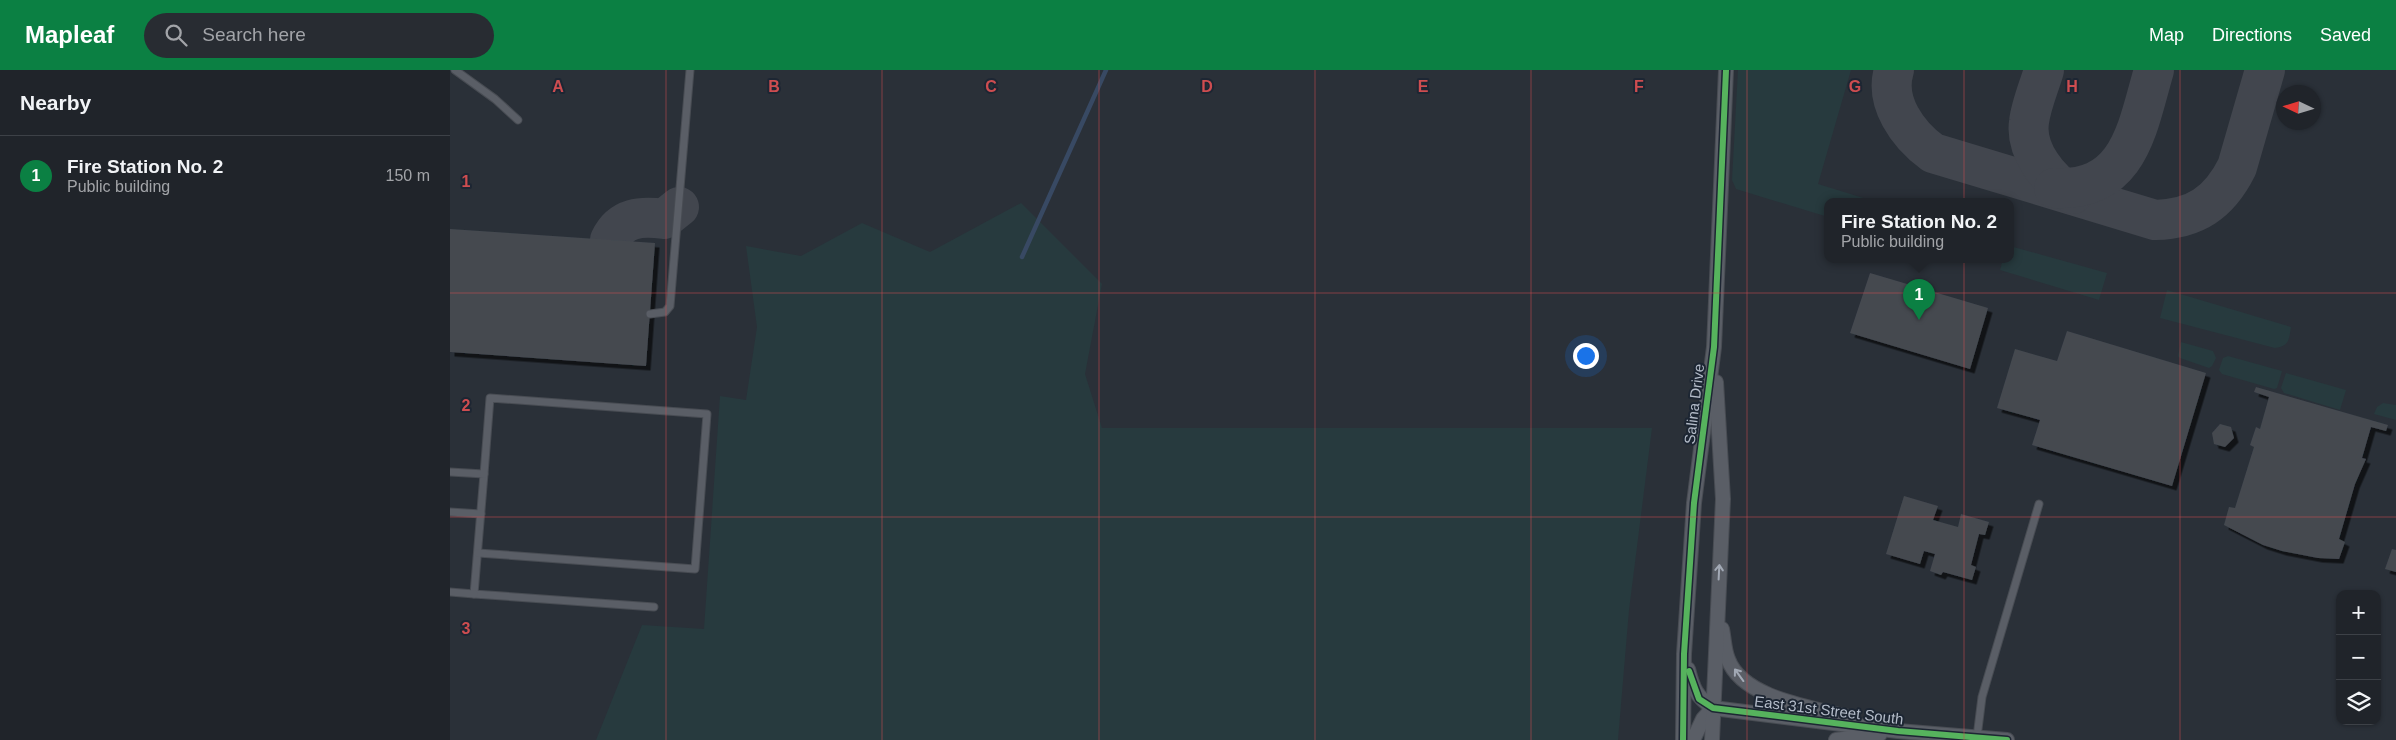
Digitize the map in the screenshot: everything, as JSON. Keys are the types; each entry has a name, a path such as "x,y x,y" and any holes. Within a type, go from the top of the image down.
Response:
{"street":[{"name":"Salina Drive","path":"1682,740 1684,654 1694,503 1714,347 1726,70"},
{"name":"Salina Drive","path":"1712,740 1722,499 1714,347"},
{"name":"Salina Drive","path":"1718,603 1728,660 1745,682 1767,695 1898,731"},
{"path":"1684,654 1692,685 1699,699 1713,708 1703,719 1693,740"},
{"name":"East 31st Street South","path":"1713,708 1898,731 2007,740"},
{"name":"East 31st Street South","path":"1836,740 1898,731"}],"lane":[{"path":"455,70 495,98 518,120"},
{"path":"650,314 665,312 670,306 690,70"},
{"path":"474,594 490,398 708,414 695,569 478,553"},
{"path":"450,472 484,474"},
{"path":"1978,737 1982,697 2039,504"},
{"path":"450,512 481,514"},
{"path":"450,592 654,608"}],"green space":[{"path":"1738,70 1851,70 1818,184 1863,198 1824,198 1824,216 1736,189 1732,180"},
{"path":"1021,203 1102,284 1085,374 1102,428 1652,428 1629,610 1618,740 596,740 642,625 704,629 720,396 746,400 757,327 746,246 801,256 862,223 930,252"},
{"path":"2014,247 2107,273 2099,300 2000,270 2002,263 2014,263"},
{"path":"2167,290 2291,327 2289,339 2283,346 2275,348 2160,318"},
{"path":"2181,342 2213,351 2216,358 2212,366 2209,368 2180,358 2178,356"},
{"path":"2228,356 2282,371 2277,388 2274,389 2222,374 2219,370 2223,358"},
{"path":"2286,373 2346,390 2340,410 2284,393 2281,388"},
{"path":"2383,403 2396,405 2396,420 2374,414 2377,407"}],"building":[{"path":"450,229 655,243 646,366 450,352"},
{"path":"1870,273 1988,308 1970,369 1850,333"},
{"path":"2067,331 2206,373 2172,486 2032,445 2040,420 1997,408 2015,349 2057,361"},
{"path":"2256,387 2388,425 2386,431 2371,427 2362,458 2366,459 2355,484 2339,539 2345,542 2339,559 2318,558 2282,551 2263,545 2224,525 2229,507 2235,508 2254,447 2250,445 2256,427 2260,429 2269,397 2254,392"},
{"path":"2220,424 2231,427 2234,438 2225,447 2214,444 2212,433"},
{"path":"1904,496 1938,506 1933,520 1958,527 1961,514 1989,522 1985,535 1979,534 1971,565 1976,567 1972,580 1943,572 1941,575 1930,571 1935,554 1924,551 1920,564 1886,554"},
{"path":"2392,549 2396,550 2396,572 2385,569"}],"waterway":[{"path":"1022,257 1106,70"}],"taxiway":[{"path":"1894,70 1892,94 1900,117 1915,137 1933,153 2155,220 2182,216 2204,207 2214,199 2230,180 2237,167 2265,70"},
{"path":"2044,70 2030,116 2029,133 2031,143 2040,164 2047,173 2055,182 2073,194"},
{"path":"2054,188 2079,186 2099,179 2115,168 2135,134 2154,70"},
{"path":"610,240 615,232 626,222 640,218 664,219 679,207"}],"cycle path":[{"path":"1683,740 1684,654 1694,503 1714,347 1726,70"},
{"path":"1689,671 1699,699 1713,708 1898,731 2007,740"}],"place":[{"name":"Fire Station No. 2","path":"1919,320"}]}
